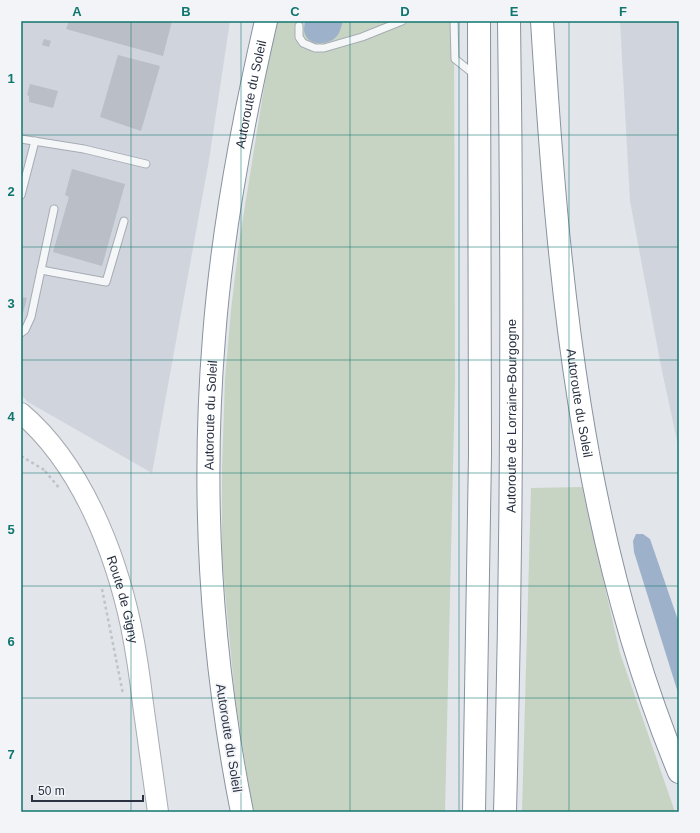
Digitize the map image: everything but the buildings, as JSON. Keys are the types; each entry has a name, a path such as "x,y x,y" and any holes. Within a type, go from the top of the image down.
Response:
{"highway":[{"name":"Autoroute du Soleil","path":"242,812 227,728 214,626 209,539 209,422 214,335 228,217 242,132 266,21"},
{"path":"474,812 480,461 479,21"},
{"name":"Autoroute de Lorraine-Bourgogne","path":"505,812 511,437 509,21"},
{"name":"Autoroute du Soleil","path":"542,21 558,243 569,336 583,427 605,534 624,609 647,684 679,772"}],"street":[{"name":"Route de Gigny","path":"21,413 66,464 90,506 107,546 131,625 139,671 158,812"}],"lane":[{"path":"299,26 299,37 303,43 315,48 324,48 362,37 402,21"},
{"path":"454,21 455,58 480,78"},
{"path":"21,139 84,149 146,164"},
{"path":"21,195 35,142"},
{"path":"21,333 25,330 31,316 54,209"},
{"path":"41,270 106,282 124,221"}],"path":[{"path":"21,456 45,471 62,493"},
{"path":"45,471 66,464"},
{"path":"102,586 124,700"}],"shaded area":[{"path":"21,21 230,21 209,160 152,473 28,402 21,395"},
{"path":"620,21 679,21 679,450 661,366 630,201"}],"green space":[{"path":"278,21 454,21 455,381 445,812 254,812 251,800 235,697 222,559 222,469 225,379 239,243 267,69"},
{"path":"582,487 620,653 675,812 522,812 531,488"}],"water":[{"path":"305,21 343,21 335,38 328,42 318,43 310,41 307,38 304,31"},
{"path":"636,534 643,534 650,539 679,623 679,696 634,552 633,541"}]}
